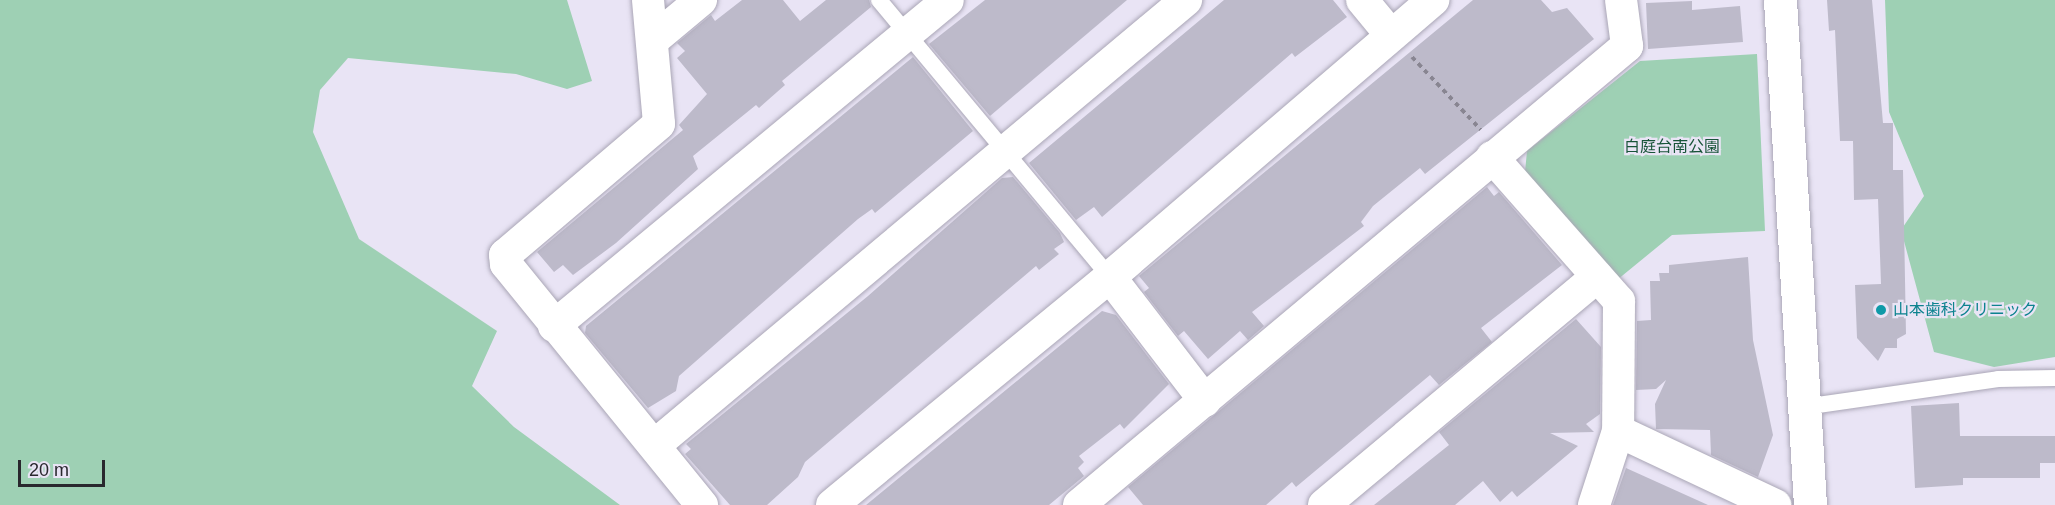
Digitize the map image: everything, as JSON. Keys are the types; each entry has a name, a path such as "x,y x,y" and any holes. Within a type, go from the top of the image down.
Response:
{"street":[{"path":"648,0 659,124 505,255 506,264 554,326 655,445 702,505"},
{"path":"652,41 701,0"},
{"path":"554,326 948,0"},
{"path":"655,445 1186,0"},
{"path":"1362,0 1391,35"},
{"path":"832,505 1110,278 1434,0"},
{"path":"1079,505 1205,401 1496,153 1627,46 1621,0"},
{"path":"1780,0 1810,505"},
{"path":"1496,153 1618,301 1618,431 1594,505"},
{"path":"1324,505 1597,277"},
{"path":"1110,278 1205,401"},
{"path":"1618,431 1775,505"}],"lane":[{"path":"879,0 1110,278"},
{"path":"1804,407 1998,379 2055,378"}],"path":[{"path":"1391,35 1496,153"}],"green space":[{"path":"0,0 567,0 592,81 567,89 516,74 348,58 320,90 313,132 359,239 497,331 472,386 514,427 620,505 0,505"},
{"path":"1885,0 2055,0 2055,357 1994,367 1934,352 1901,230 1924,196 1889,112"},
{"name":"白庭台南公園","path":"1757,54 1765,231 1672,235 1617,280 1525,172 1527,151 1640,61"}],"building":[{"path":"742,0 783,0 800,21 826,0 869,0 871,7 782,81 785,85 759,108 756,105 693,156 698,169 616,243 573,275 563,265 554,272 537,252 683,130 679,125 707,94 677,58 685,51 677,43 711,15 715,21"},
{"path":"985,0 1127,0 990,116 929,44"},
{"path":"1224,0 1333,0 1347,17 1295,57 1292,53 1102,217 1094,207 1076,220 1029,163"},
{"path":"1473,0 1541,0 1552,12 1567,8 1594,39 1425,174 1420,168 1373,206 1361,222 1364,226 1252,312 1264,326 1248,340 1240,331 1208,359 1184,331 1178,336 1144,292 1149,288 1139,276"},
{"path":"1827,0 1872,0 1883,123 1893,123 1893,170 1903,170 1906,334 1897,339 1897,348 1885,348 1878,361 1857,338 1855,285 1881,284 1878,199 1854,200 1853,141 1840,141 1835,30 1829,31"},
{"path":"1692,1 1692,10 1740,6 1743,42 1648,49 1646,3"},
{"path":"913,57 973,131 875,213 872,209 858,219 679,376 676,391 648,408 585,333 586,326"},
{"path":"1013,177 1060,233 1064,242 1054,249 1059,254 1039,270 1036,266 805,462 798,477 767,505 730,505 685,454 691,449 686,444 868,296 1002,178"},
{"path":"1487,187 1494,196 1499,192 1562,265 1481,328 1492,342 1439,385 1430,375 1296,487 1292,482 1266,505 1143,505 1128,487"},
{"path":"1748,257 1753,340 1773,435 1758,477 1711,455 1710,430 1656,429 1655,404 1666,380 1656,389 1636,390 1637,321 1651,320 1650,281 1660,281 1659,273 1669,273 1669,265"},
{"path":"1102,311 1116,315 1169,384 1124,429 1120,424 1079,456 1084,462 1078,468 1084,476 1049,505 866,505"},
{"path":"1576,319 1601,347 1600,414 1586,424 1594,432 1550,433 1578,446 1517,497 1512,491 1500,502 1483,481 1455,505 1374,505 1449,445 1439,432"},
{"path":"1959,403 1960,436 2055,436 2055,463 2040,463 2040,478 1963,478 1963,485 1915,488 1911,406"},
{"path":"1626,468 1708,505 1613,505"}],"place":[{"name":"山本歯科クリニック","path":"1881,310"}]}
